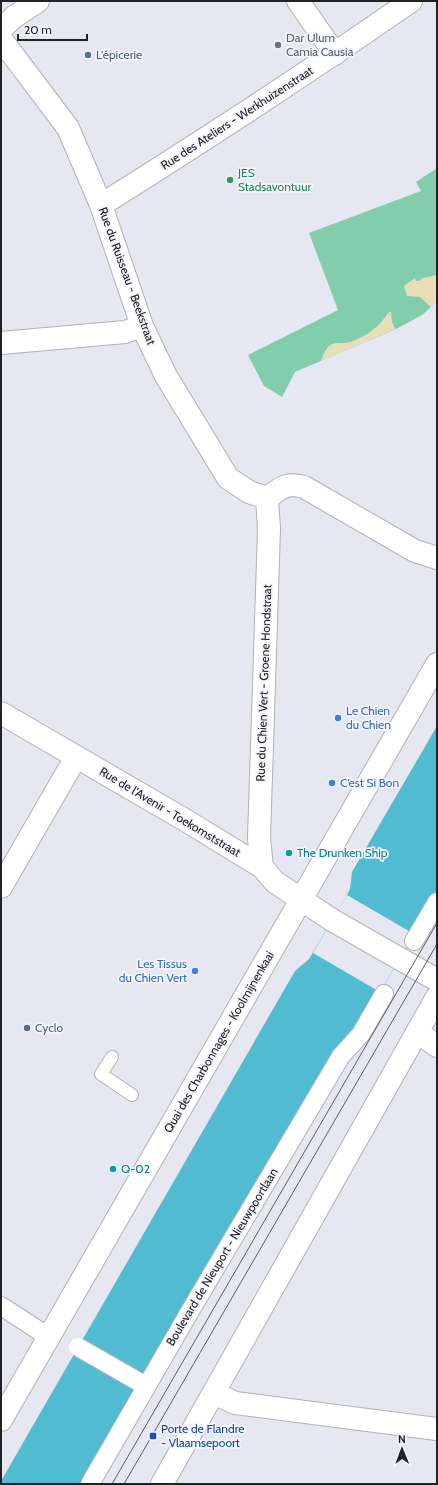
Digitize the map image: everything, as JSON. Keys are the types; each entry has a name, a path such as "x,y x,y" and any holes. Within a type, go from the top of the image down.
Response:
{"street":[{"path":"1,29 14,17 38,1"},
{"path":"298,1 335,54"},
{"name":"Rue des Ateliers - Werkhuizenstraat","path":"101,205 202,142 335,54 411,1"},
{"name":"Rue du Ruisseau - Beekstraat","path":"1,39 68,128 101,205 142,326 166,376 228,478 249,492 267,498"},
{"path":"1,343 124,332 142,326"},
{"path":"267,498 285,486 294,484 304,487 415,552 437,558"},
{"name":"Rue du Chien Vert - Groene Hondstraat","path":"262,867 259,838 269,529 267,498"},
{"name":"Quai des Charbonnages - Koolmijnenkaai","path":"1,1420 168,1118 302,899 437,664"},
{"name":"Rue de l'Avenir - Toekomststraat","path":"1,714 185,820 262,867 275,882 332,920 437,980"},
{"path":"1,887 76,757"},
{"path":"414,941 437,902"},
{"name":"Boulevard de Nieuport - Nieuwpoortlaan","path":"90,1484 146,1386 341,1056 361,1034 384,994"},
{"path":"162,1484 437,996"},
{"path":"418,1032 437,1046"},
{"path":"1,1306 41,1332"},
{"path":"78,1347 146,1386"},
{"path":"214,1393 234,1403 437,1429"}],"lane":[{"path":"112,1056 101,1074 132,1095"}],"green space":[{"path":"437,168 437,299 431,307 422,315 398,328 295,372 282,397 264,386 248,355 338,310 309,233 421,191 416,182"}],"sand":[{"path":"437,275 437,299 431,307 420,297 407,296 404,286 415,278 416,281 419,281 423,278"},
{"path":"389,312 391,312 392,322 395,329 321,361 324,352 332,344 351,342 363,337 375,328"}],"water":[{"path":"437,726 437,894 96,1484 1,1484 1,1481 295,971 309,959 347,895 350,889 352,872"}],"pier":[{"path":"347,895 414,934 380,992 313,953"}],"tram line":[{"path":"112,1484 437,923"},
{"path":"124,1484 437,944"}],"place":[{"name":"Dar Ulum Camia Causia","path":"278,45"},
{"name":"L'épicerie","path":"88,55"},
{"name":"JES Stadsavontuur","path":"230,180"},
{"name":"Le Chien du Chien","path":"338,718"},
{"name":"C’est Si Bon","path":"332,783"},
{"name":"The Drunken Ship","path":"289,853"},
{"name":"Les Tissus du Chien Vert","path":"195,971"},
{"name":"Cyclo","path":"27,1028"},
{"name":"Q-02","path":"113,1169"},
{"name":"Porte de Flandre - Vlaamsepoort","path":"153,1436"}]}
